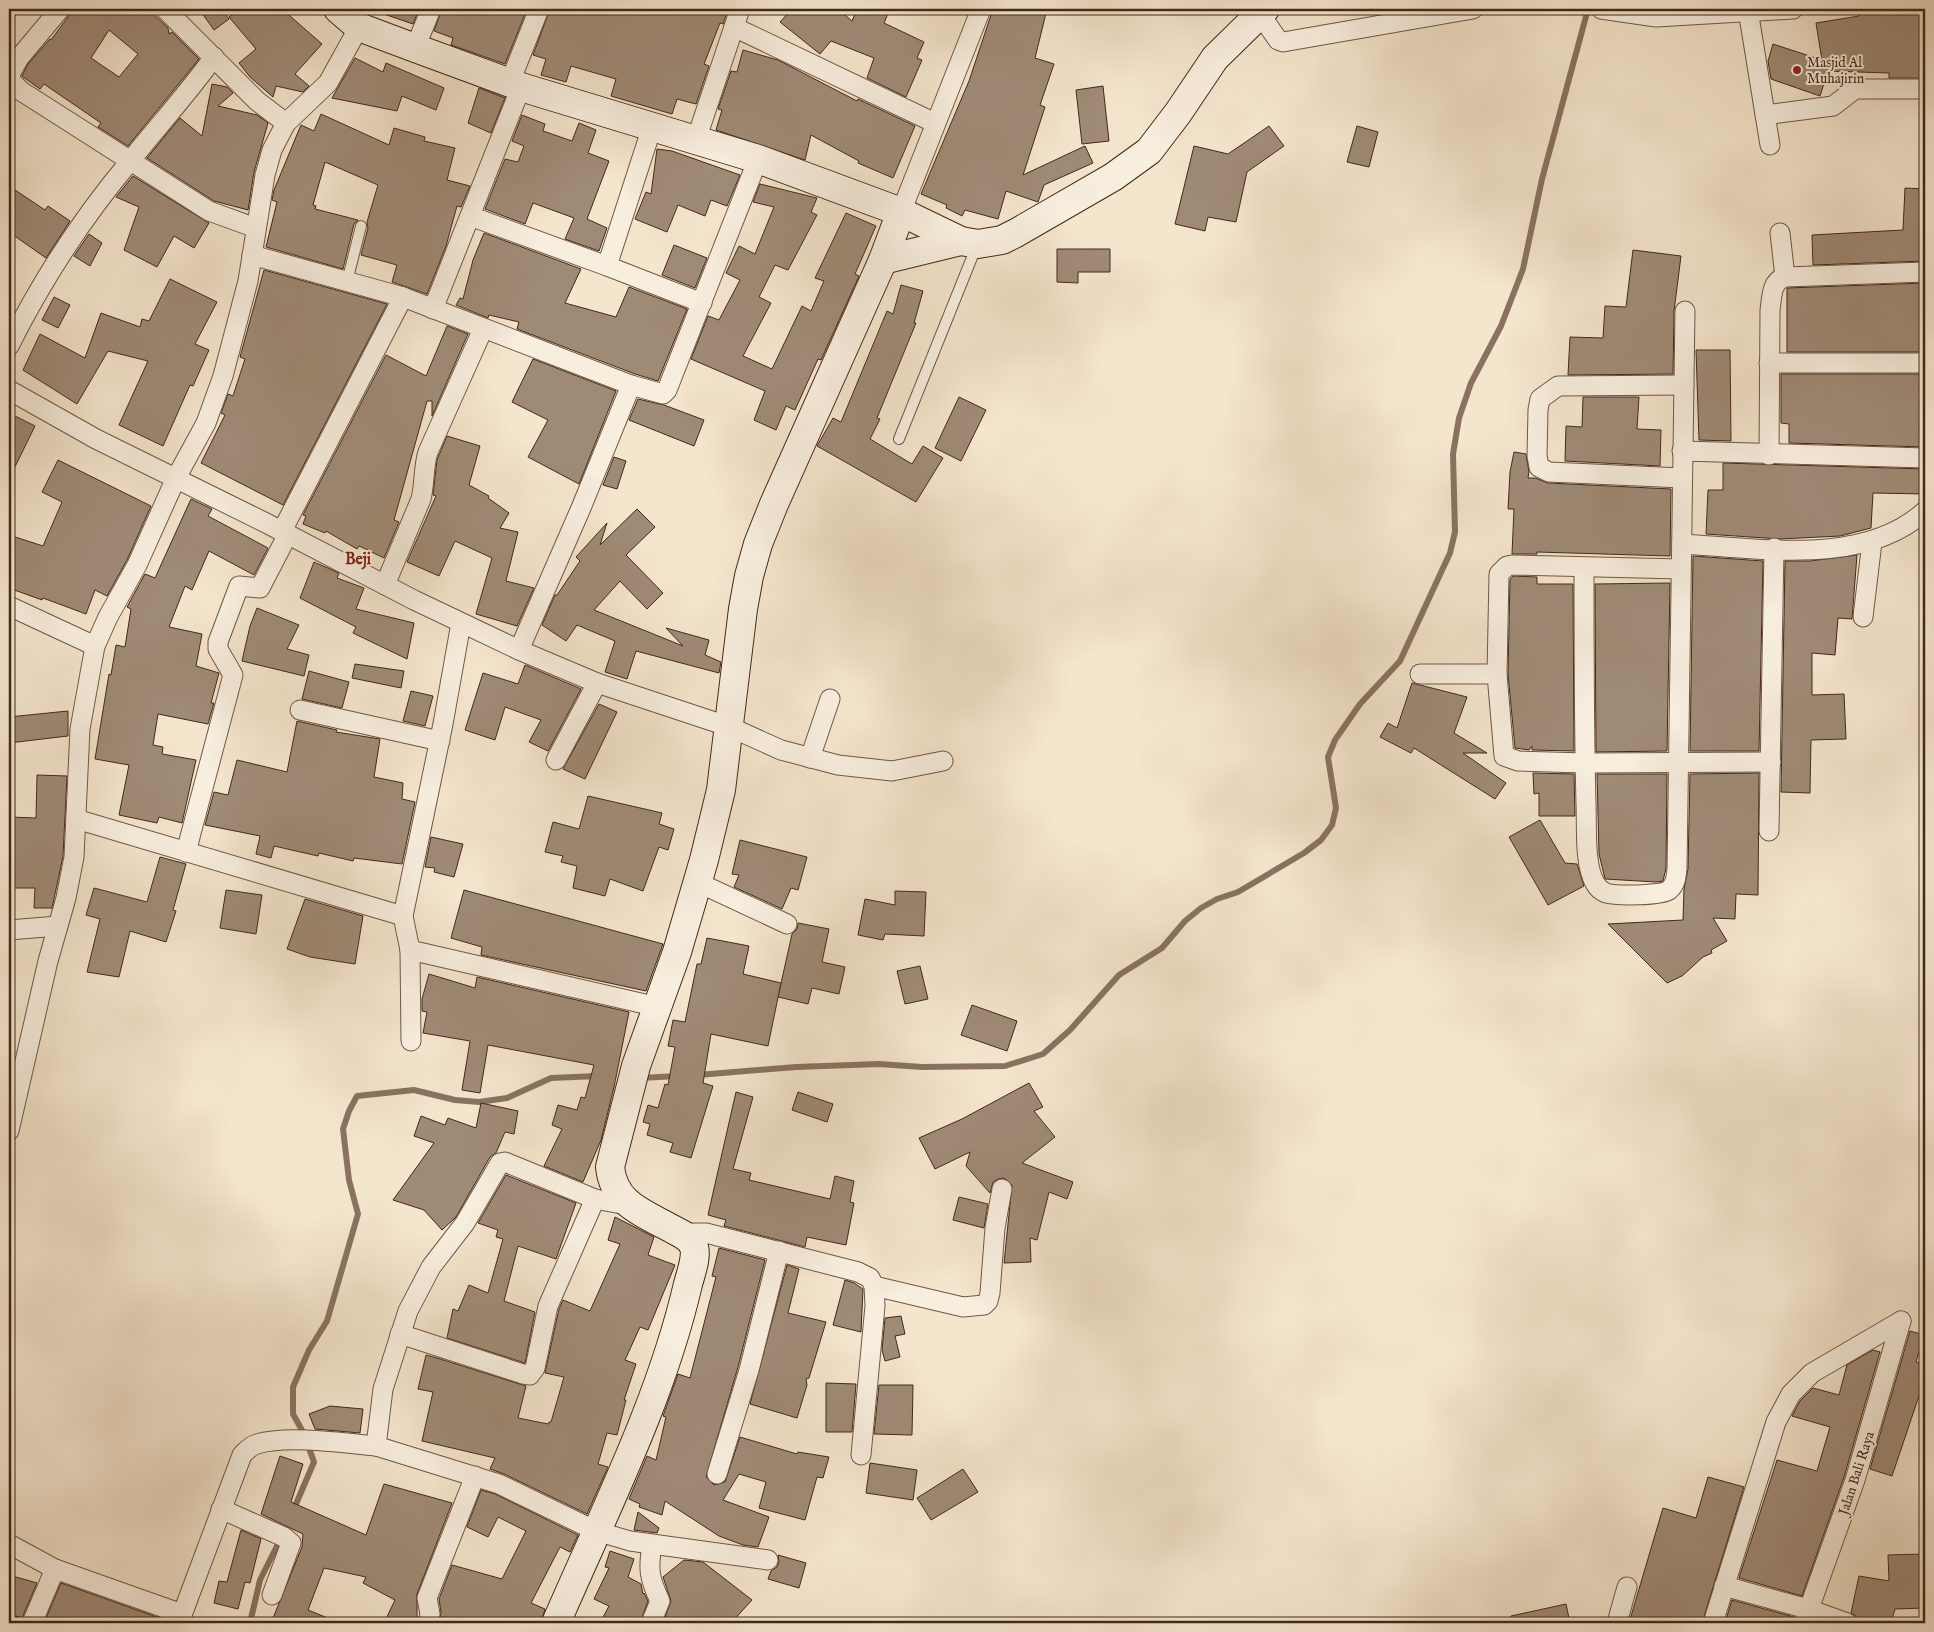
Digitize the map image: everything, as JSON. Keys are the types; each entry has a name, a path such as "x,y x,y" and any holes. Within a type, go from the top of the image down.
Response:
{"street":[{"path":"60,9 19,58 9,77 21,91 209,211 256,228"},
{"path":"165,9 257,101 286,123"},
{"path":"338,9 359,27 415,48 515,84 652,128 758,159 901,212 969,242"},
{"path":"415,48 431,9"},
{"path":"433,310 470,216 539,9"},
{"path":"696,140 740,9"},
{"path":"556,1623 659,1381 683,1304 694,1254 693,1245 686,1236 632,1206 618,1194 612,1182 610,1167 633,1079 658,1007 697,882 721,790 743,609 758,544 804,434 883,260 981,9"},
{"path":"883,260 969,242 1002,240 1113,177 1149,151 1178,114 1215,58 1262,11 1278,40 1283,42 1473,9"},
{"path":"1601,9 1656,17 1748,10 1793,9"},
{"path":"1748,10 1770,145"},
{"path":"9,1131 74,857 80,729 95,646 108,617 137,564 176,478 206,423 220,384 248,281 270,158 286,123 322,90 359,27"},
{"path":"734,27 935,123"},
{"path":"9,346 70,238 130,160 186,97 214,57"},
{"path":"1765,115 1833,106 1855,89 1925,88"},
{"path":"607,266 652,128"},
{"path":"252,255 403,297 631,385 656,394 663,394 667,390 758,159"},
{"path":"470,216 702,303"},
{"path":"1780,232 1785,277"},
{"path":"1769,455 1769,363 1773,289 1777,282 1785,277 1925,272"},
{"path":"186,852 233,675 218,650 218,642 239,586 260,588 285,533 403,297"},
{"path":"1584,568 1587,845 1594,882 1599,889 1606,893 1654,894 1668,891 1676,881 1685,311"},
{"path":"384,585 421,499 424,486 424,466 428,452 483,329"},
{"path":"1769,363 1925,363"},
{"path":"519,650 581,508 631,385"},
{"path":"1682,478 1549,472 1538,467 1537,456 1540,399 1558,386 1684,385"},
{"path":"9,390 96,439 285,533 384,585 519,650 597,683 730,727 781,750 810,758 847,766 892,771 943,761"},
{"path":"1682,451 1925,458"},
{"path":"1682,544 1827,548 1872,542 1910,524 1925,511"},
{"path":"1864,618 1872,542"},
{"path":"1769,831 1774,548"},
{"path":"1681,569 1512,565 1502,570 1499,574 1498,674 1504,756 1518,761 1585,763 1679,760 1771,762"},
{"path":"9,606 95,646"},
{"path":"411,1041 410,950 403,916 440,741 461,623"},
{"path":"1420,674 1498,674"},
{"path":"556,760 597,683"},
{"path":"810,758 830,699"},
{"path":"300,710 440,741"},
{"path":"76,819 403,916"},
{"path":"697,882 787,924"},
{"path":"9,930 58,926"},
{"path":"410,950 658,1007"},
{"path":"376,1446 383,1388 408,1311 431,1267 465,1223 500,1163 504,1162 595,1199 632,1206"},
{"path":"874,1286 962,1307 984,1305 988,1301 990,1293 995,1228 1002,1189"},
{"path":"400,1334 530,1375 535,1368 548,1306 595,1199"},
{"path":"686,1236 693,1233 706,1233 858,1272 870,1278 874,1286 876,1306 861,1455"},
{"path":"717,1474 749,1370 779,1251"},
{"name":"Jalan Bali Raya","path":"1724,1586 1776,1422 1791,1394 1812,1373 1901,1322 1856,1480 1806,1616"},
{"path":"9,1544 55,1570 181,1619 242,1455 248,1448 263,1443 317,1441 376,1446 475,1476 499,1484 596,1531 652,1545 768,1560"},
{"path":"428,1623 430,1614 427,1598 475,1476"},
{"path":"221,1509 281,1536 291,1543 291,1548 272,1595"},
{"path":"651,1623 660,1601 650,1578 648,1568 652,1545"},
{"path":"32,1623 55,1570"},
{"path":"1713,1623 1724,1586 1806,1616 1847,1623"},
{"path":"1617,1623 1626,1587"}],"lane":[{"path":"347,282 361,226"},
{"path":"899,439 969,242"}],"building":[{"path":"74,9 148,9 168,28 169,34 172,32 199,59 128,146 98,127 101,123 44,84 40,89 22,76 28,64 51,40","holes":["109,30 138,54 119,77 91,58"]},
{"path":"199,9 221,9 229,19 214,30"},
{"path":"240,9 282,9 322,44 295,74 309,86 303,92 276,86 273,97 250,77 239,63 256,49 229,17"},
{"path":"376,9 419,9 413,24 375,11"},
{"path":"442,9 527,9 505,64 451,45 453,38 434,31"},
{"path":"550,9 728,9 723,24 720,23 704,64 709,66 696,104 677,99 672,114 611,96 616,79 571,66 566,82 541,75 546,59 533,55"},
{"path":"792,9 838,9 852,21 857,9 890,9 884,23 924,42 917,58 922,60 906,97 867,78 874,58 831,41 820,54 780,22"},
{"path":"993,9 1047,9 1035,58 1054,64 1040,105 1045,107 1023,175 1085,146 1093,163 1044,185 1038,202 1006,191 998,219 965,210 962,216 946,208 947,205 921,194 969,81"},
{"path":"1876,9 1877,13 1925,13 1925,78 1889,78 1889,73 1828,71 1820,96 1771,79 1768,61 1773,44 1822,60 1816,23 1859,16 1858,13"},
{"path":"743,50 778,60 857,101 858,99 915,126 893,178 858,163 859,161 811,135 805,160 716,130 722,110 718,109 731,71 737,72"},
{"path":"355,58 383,72 386,63 444,88 436,110 402,96 397,111 332,98"},
{"path":"212,84 227,87 233,93 218,106 257,115 268,123 254,172 248,210 214,201 147,158 180,118 202,136"},
{"path":"1103,86 1109,141 1082,144 1076,90"},
{"path":"479,88 505,98 491,133 468,123"},
{"path":"321,114 389,145 394,128 425,137 424,141 455,148 447,180 470,186 461,207 457,206 446,246 427,294 392,282 397,265 361,255 368,228 367,222 378,185 325,162 313,205 316,206 315,209 358,220 354,224 343,269 266,247 277,202 272,200 274,190 301,125 314,131"},
{"path":"522,115 545,124 543,131 572,141 579,123 596,130 588,153 609,161 587,219 607,228 599,251 565,239 574,218 533,203 525,224 485,209 505,159 518,162 524,146 512,141"},
{"path":"1269,126 1284,146 1247,172 1236,222 1208,217 1205,231 1175,224 1194,146 1228,154"},
{"path":"1357,126 1378,132 1369,167 1347,162"},
{"path":"657,149 672,151 740,175 727,206 711,200 705,216 678,205 667,232 635,219 646,192 651,194"},
{"path":"133,176 209,223 194,248 174,236 157,267 124,250 139,207 116,197"},
{"path":"760,184 817,198 811,212 817,215 788,270 775,265 759,297 771,303 743,356 772,369 802,306 811,311 824,281 815,278 846,213 876,226 855,274 859,276 821,360 818,359 795,410 786,406 776,430 754,420 765,391 691,359 708,316 719,320 740,280 726,273 739,246 755,254 774,207 753,202"},
{"path":"9,186 45,210 48,206 70,221 46,258 9,232"},
{"path":"1905,188 1925,189 1925,261 1813,265 1812,235 1903,230"},
{"path":"484,233 581,269 565,303 616,317 629,287 687,309 658,381 517,329 519,322 489,315 488,318 456,305 460,298 463,299 473,260"},
{"path":"89,234 102,243 90,266 74,256"},
{"path":"674,245 707,258 695,288 662,275"},
{"path":"1057,249 1110,249 1110,272 1078,272 1078,283 1057,282"},
{"path":"1633,250 1681,256 1674,311 1673,374 1568,375 1570,337 1603,338 1605,306 1626,307"},
{"path":"264,270 387,304 283,505 201,463 225,415 221,413 228,394 233,396 245,359 240,357"},
{"path":"170,279 217,302 195,344 209,350 193,386 190,385 163,446 119,425 148,361 108,351 77,404 23,370 40,334 85,358 101,313 140,327 142,319 149,321"},
{"path":"1925,283 1925,352 1787,352 1787,288"},
{"path":"901,285 923,291 914,323 916,323 877,418 880,419 870,439 912,464 923,446 943,458 916,502 817,446 833,418 841,422 887,311 893,314"},
{"path":"54,297 70,305 58,328 42,320"},
{"path":"447,326 468,334 432,416 432,401 427,401 394,520 399,522 384,558 359,546 357,549 326,531 325,533 303,524 306,516 303,515 386,355 426,376"},
{"path":"1696,350 1730,350 1731,441 1699,440"},
{"path":"533,359 616,391 579,484 528,457 548,420 512,402"},
{"path":"1781,374 1925,374 1925,447 1789,443 1789,424 1781,423"},
{"path":"959,397 986,410 961,461 935,448"},
{"path":"1583,397 1639,397 1637,429 1661,430 1660,466 1565,461 1566,426 1582,427"},
{"path":"638,399 664,405 704,420 694,446 629,420"},
{"path":"9,413 35,426 9,479"},
{"path":"447,436 480,446 469,485 489,496 488,498 509,513 500,528 518,532 506,581 534,588 517,626 476,614 492,558 455,541 439,576 407,562 436,496 433,495 437,460"},
{"path":"1514,452 1526,454 1528,478 1535,478 1548,483 1671,489 1670,556 1537,552 1537,554 1512,554 1514,509 1508,509 1510,472"},
{"path":"614,457 626,461 617,489 603,485"},
{"path":"58,460 151,506 127,560 107,596 95,590 86,614 9,588 9,535 43,546 62,502 42,492"},
{"path":"1723,463 1925,469 1925,494 1873,493 1871,528 1840,536 1780,539 1706,534 1708,490 1723,490"},
{"path":"191,499 212,509 208,516 268,548 254,575 209,551 192,590 185,586 169,627 202,634 196,666 219,673 208,724 158,714 153,745 163,747 162,754 196,760 182,823 159,817 157,823 119,815 129,765 95,759 109,674 111,675 116,645 125,647 131,609 127,607 145,574 155,578"},
{"path":"637,509 655,527 626,555 663,593 647,609 620,581 594,610 683,646 666,628 709,640 705,655 721,662 719,673 636,651 627,679 605,672 615,641 577,625 566,641 542,625 555,595 557,595 580,561 576,557 607,523 600,545"},
{"path":"1857,555 1852,619 1838,618 1835,655 1812,653 1812,695 1844,694 1846,739 1811,740 1810,793 1781,792 1785,561 1810,561"},
{"path":"1693,556 1763,561 1759,751 1690,751"},
{"path":"314,562 339,573 337,578 364,588 356,609 414,623 407,659 353,633 356,627 300,598"},
{"path":"1513,576 1537,577 1537,584 1573,584 1574,751 1532,750 1532,746 1529,750 1515,748 1508,674 1510,580"},
{"path":"1670,583 1667,751 1596,752 1595,584"},
{"path":"257,608 299,625 287,649 309,655 304,676 242,661 250,626"},
{"path":"355,664 404,671 401,688 352,678"},
{"path":"525,665 581,689 548,751 529,742 541,720 505,707 495,740 465,730 483,673 518,684"},
{"path":"309,671 349,682 342,708 302,699"},
{"path":"1412,683 1467,697 1454,733 1487,753 1463,753 1506,783 1495,799 1414,748 1411,753 1380,737 1388,723 1397,728"},
{"path":"411,691 433,696 425,726 403,721"},
{"path":"599,704 617,712 585,779 563,769"},
{"path":"68,711 68,736 9,743 9,717"},
{"path":"297,721 337,730 336,732 380,739 374,777 403,783 402,799 415,802 402,864 354,858 353,861 319,853 318,856 274,846 271,858 256,854 260,836 205,825 214,792 228,795 237,760 287,772"},
{"path":"1533,773 1574,774 1575,816 1539,816 1539,793 1534,794"},
{"path":"1759,773 1758,895 1736,894 1735,919 1713,918 1727,941 1711,950 1712,953 1703,957 1682,976 1667,983 1608,924 1683,920 1684,889 1688,869 1690,774"},
{"path":"1597,774 1667,774 1666,868 1663,881 1605,879 1599,854"},
{"path":"37,775 67,776 63,856 52,908 34,908 35,888 9,888 9,817 36,818"},
{"path":"588,796 662,813 659,824 674,829 668,850 659,847 643,891 610,879 605,896 573,888 577,866 561,862 563,856 545,852 553,822 579,829"},
{"path":"1540,820 1565,863 1577,864 1584,886 1548,905 1509,837"},
{"path":"431,837 463,844 454,877 434,872 435,868 425,867"},
{"path":"740,840 807,857 798,890 791,888 782,909 734,887 739,875 732,874"},
{"path":"160,857 186,864 173,910 176,911 166,942 130,931 119,977 87,972 100,919 86,915 94,888 147,902"},
{"path":"226,890 262,895 256,934 220,928"},
{"path":"464,890 663,944 646,991 481,955 482,947 451,938"},
{"path":"895,891 926,892 924,936 885,934 883,940 858,935 865,899 895,905"},
{"path":"305,899 363,916 355,964 310,957 287,949"},
{"path":"798,923 829,929 822,962 845,967 839,994 812,988 808,1004 778,997 792,934 797,929"},
{"path":"707,938 749,946 743,974 781,983 768,1046 711,1034 703,1083 713,1086 691,1158 670,1152 673,1143 647,1135 650,1124 643,1122 648,1105 658,1108 665,1084 668,1085 675,1047 668,1046 673,1020 685,1022 697,964 701,964"},
{"path":"920,966 928,999 905,1004 897,971"},
{"path":"429,974 475,988 477,977 629,1012 601,1140 583,1182 544,1166 562,1129 552,1125 558,1105 577,1110 581,1097 585,1098 594,1065 488,1045 480,1093 462,1090 470,1041 423,1033 427,1012 422,1011 422,999"},
{"path":"972,1005 1017,1021 1007,1051 961,1035"},
{"path":"1029,1083 1043,1107 1034,1111 1055,1137 1022,1163 1073,1182 1067,1199 1049,1192 1037,1240 1030,1238 1031,1262 1004,1263 1012,1185 1004,1178 998,1179 993,1182 990,1193 966,1166 970,1152 935,1169 919,1138 962,1119"},
{"path":"736,1092 753,1097 733,1169 751,1173 749,1180 830,1199 835,1176 854,1181 850,1202 854,1203 846,1245 807,1237 805,1247 724,1226 726,1220 708,1215"},
{"path":"798,1092 833,1104 827,1122 792,1110"},
{"path":"481,1103 518,1111 514,1134 505,1132 496,1153 490,1157 456,1217 442,1230 424,1210 393,1200 434,1143 414,1136 421,1116 445,1125 448,1118 476,1128"},
{"path":"506,1175 576,1203 556,1259 518,1246 504,1301 535,1312 525,1363 447,1338 453,1309 458,1311 469,1285 488,1293 503,1239 496,1237 498,1230 478,1223"},
{"path":"959,1197 988,1204 984,1228 953,1220"},
{"path":"615,1217 654,1237 648,1255 675,1265 648,1330 640,1327 625,1360 636,1364 624,1400 626,1400 617,1435 607,1433 598,1464 608,1467 587,1514 490,1469 495,1458 422,1441 433,1392 418,1389 426,1355 526,1386 518,1418 548,1424 551,1422 564,1377 545,1373 559,1309 563,1300 590,1311 620,1244 608,1240"},
{"path":"719,1248 765,1260 738,1367 706,1477 714,1485 725,1482 740,1437 797,1454 798,1452 829,1457 823,1478 817,1477 805,1520 759,1508 766,1482 739,1474 723,1500 769,1517 758,1547 743,1545 719,1536 665,1501 662,1515 639,1507 640,1504 629,1499 647,1456 656,1460 666,1417 663,1416 678,1374 690,1378 716,1277 712,1276"},
{"path":"787,1265 799,1269 788,1313 826,1322 809,1378 806,1379 807,1385 797,1418 750,1404"},
{"path":"845,1280 863,1289 861,1332 833,1325"},
{"path":"901,1316 905,1334 895,1336 900,1357 885,1361 882,1350 885,1318"},
{"path":"1910,1331 1924,1335 1916,1362 1925,1365 1925,1385 1923,1384 1892,1476 1870,1469"},
{"path":"1873,1350 1880,1352 1844,1477 1802,1596 1739,1578 1777,1460 1817,1471 1830,1427 1792,1416 1800,1401 1813,1388 1839,1395 1847,1365"},
{"path":"826,1383 856,1384 852,1432 826,1432"},
{"path":"879,1385 913,1385 912,1435 874,1434"},
{"path":"330,1406 363,1409 360,1433 315,1429 309,1414"},
{"path":"280,1456 303,1464 291,1502 366,1535 384,1484 452,1503 417,1594 417,1623 384,1623 395,1600 363,1583 366,1577 324,1568 308,1610 340,1623 271,1623 302,1547 303,1534 261,1514"},
{"path":"870,1463 917,1470 913,1500 866,1493"},
{"path":"963,1469 978,1492 931,1520 917,1498"},
{"path":"1708,1477 1744,1487 1702,1623 1629,1623 1663,1508 1696,1518"},
{"path":"481,1490 495,1494 578,1535 570,1552 560,1547 531,1603 545,1609 541,1623 439,1623 441,1612 439,1599 452,1565 502,1579 526,1531 498,1517 488,1537 467,1527"},
{"path":"638,1512 659,1528 657,1533 634,1530"},
{"path":"241,1530 261,1539 250,1583 245,1582 238,1609 214,1603 219,1581 227,1582"},
{"path":"610,1551 634,1559 628,1577 641,1584 643,1594 648,1601 640,1623 600,1623 609,1606 594,1599 609,1568 605,1567"},
{"path":"1924,1554 1925,1608 1895,1609 1891,1623 1858,1623 1856,1616 1851,1613 1859,1576 1889,1581 1888,1555"},
{"path":"778,1555 806,1563 799,1588 768,1579 771,1571 777,1567 779,1562"},
{"path":"684,1560 703,1562 752,1600 731,1623 663,1623 671,1601 663,1577"},
{"path":"9,1575 37,1583 22,1618 9,1614"},
{"path":"61,1583 168,1621 168,1623 44,1623"},
{"path":"1732,1600 1794,1617 1793,1623 1725,1623"},
{"path":"1566,1604 1570,1623 1511,1623 1511,1616"}],"waterway":[{"path":"698,1075 796,1067 879,1064 922,1067 1005,1066 1043,1054 1070,1030 1119,975 1162,948 1185,921 1201,908 1217,899 1238,892 1304,853 1321,840 1332,825 1336,808 1328,757 1335,740 1360,704 1400,661 1450,553 1455,532 1453,454 1459,418 1471,383 1501,326 1523,269 1542,179 1588,9"},
{"path":"293,1511 314,1462 304,1434 293,1414 293,1387 309,1350 327,1321 358,1214 349,1180 343,1129 349,1111 357,1096 414,1090 455,1100 479,1102 507,1098 551,1078 598,1076"},
{"path":"640,1078 678,1076"},
{"path":"250,1623 260,1580 281,1538"}],"place":[{"name":"Masjid Al Muhajirin","path":"1797,70"}],"district":[{"name":"Beji","path":"358,558"}]}
